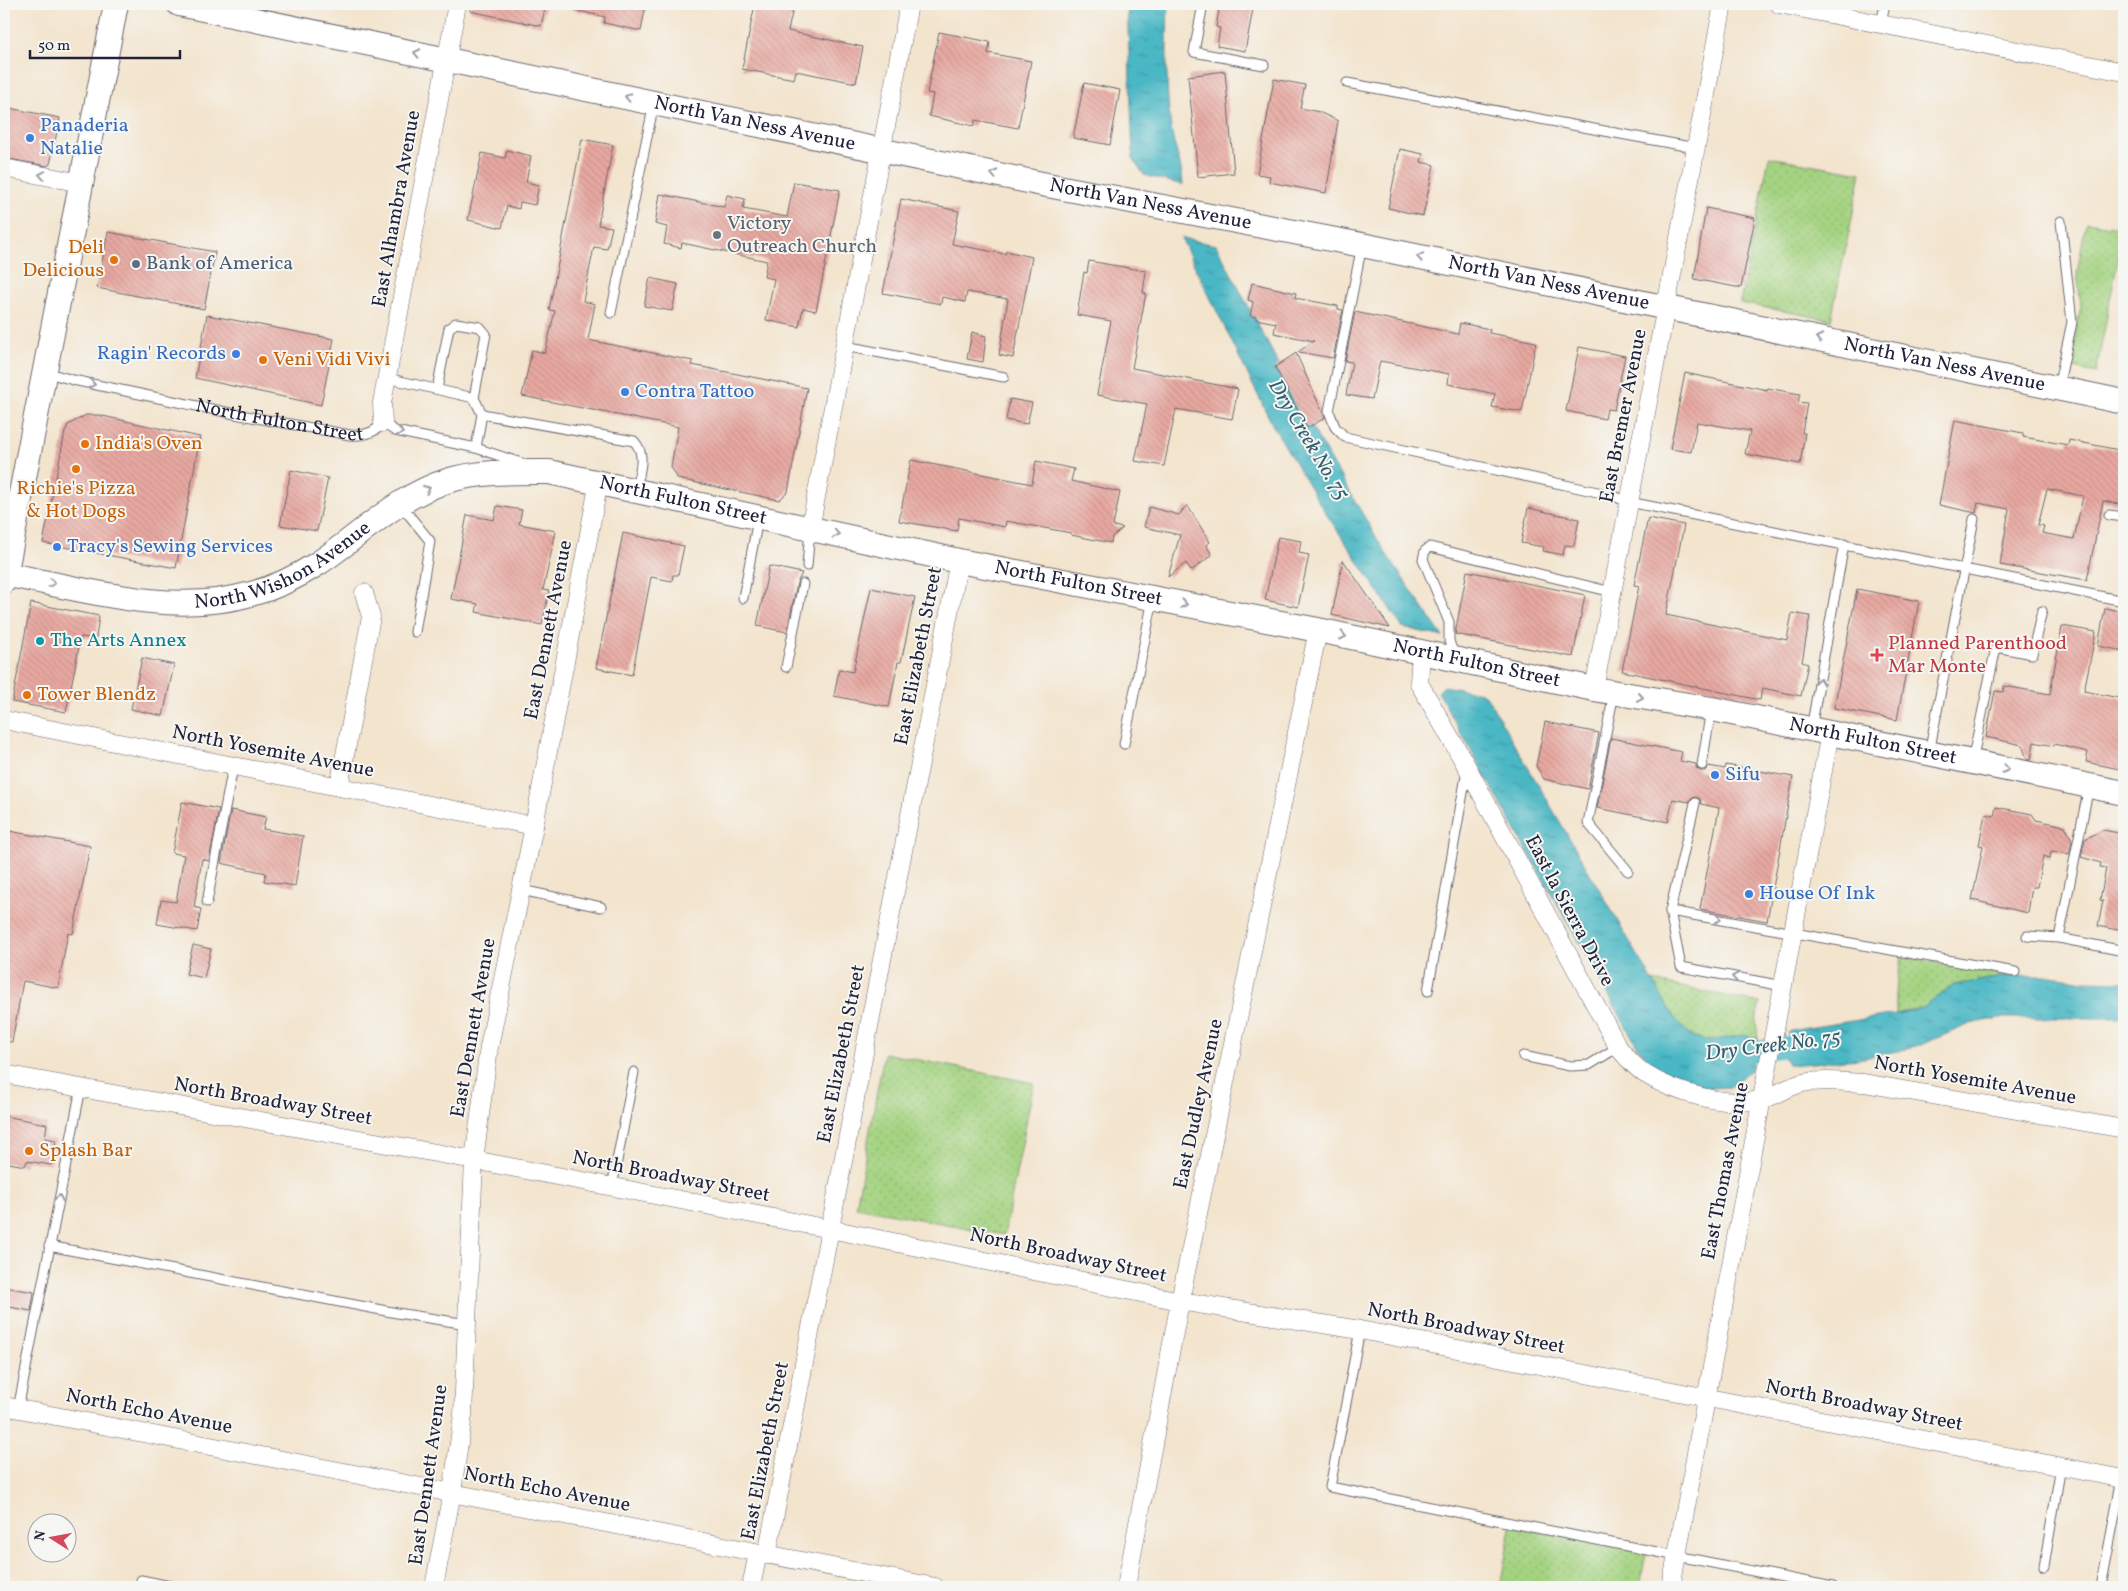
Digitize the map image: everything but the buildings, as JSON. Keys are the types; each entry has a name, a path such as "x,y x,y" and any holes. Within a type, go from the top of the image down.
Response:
{"main road":[{"path":"4,576 116,4"},
{"name":"North Van Ness Avenue","path":"179,4 881,150 1362,245 2124,402"},
{"name":"North Fulton Street","path":"549,472 599,481 959,560 1318,630 1604,691 1712,709 2124,793"},
{"name":"North Wishon Avenue","path":"4,576 162,602 207,602 229,599 269,588 303,573 400,504 420,492 448,481 494,474 549,472"}],"street":[{"name":"East Alhambra Avenue","path":"383,423 382,403 457,4"},
{"path":"810,528 909,4"},
{"name":"East Bremer Avenue","path":"1604,691 1612,592 1723,4"},
{"path":"1779,4 2124,72"},
{"path":"4,168 81,183"},
{"name":"East Dennett Avenue","path":"434,1587 452,1492 463,1415 474,1160 489,1047 534,826 599,481"},
{"name":"East Elizabeth Street","path":"751,1587 762,1554 830,1229 959,560"},
{"path":"338,787 371,618 364,593"},
{"name":"East Dudley Avenue","path":"1126,1587 1180,1301 1318,630"},
{"name":"East la Sierra Drive","path":"1423,653 1419,683 1467,767 1618,1047 1645,1074 1690,1093 1713,1100 1735,1102 1760,1100"},
{"name":"North Yosemite Avenue","path":"4,720 534,826"},
{"name":"East Thomas Avenue","path":"1671,1587 1760,1100 1783,986 1820,731"},
{"name":"North Broadway Street","path":"4,1074 474,1160 830,1229 1180,1301 1360,1330 2123,1478"},
{"name":"North Yosemite Avenue","path":"1760,1100 1803,1083 1826,1081 1864,1082 2124,1130"},
{"name":"North Echo Avenue","path":"11,1407 935,1587"}],"lane":[{"path":"1203,4 1194,52 1264,65"},
{"path":"1882,24 1885,4"},
{"path":"1348,83 1696,148"},
{"path":"611,313 654,103"},
{"path":"2058,388 2072,322 2061,221"},
{"path":"1362,245 1329,411 1335,427 1345,437 1611,495 1629,502 2124,601"},
{"path":"438,389 449,328 456,323 480,327 486,334 474,398 482,414 476,448"},
{"path":"845,346 1004,377"},
{"name":"North Fulton Street","path":"44,372 73,380 235,414 350,435 362,435 373,432 383,423 395,431 476,448 549,472"},
{"path":"387,378 474,398"},
{"path":"482,414 634,441 641,448 642,459 636,489"},
{"path":"400,504 430,541 415,632"},
{"path":"2109,515 2124,517"},
{"path":"743,598 759,516"},
{"path":"1929,753 1974,519"},
{"path":"807,566 810,528"},
{"path":"1820,731 1844,544"},
{"path":"1455,659 1449,641 1449,622 1423,559 1425,551 1430,547 1612,592"},
{"path":"786,666 803,584"},
{"path":"1124,744 1153,598"},
{"path":"1972,762 1996,647 2032,654 2042,611"},
{"path":"1604,691 1588,823 1628,870"},
{"path":"1702,765 1712,709"},
{"path":"207,902 232,767"},
{"path":"1428,991 1467,767"},
{"path":"2059,938 2089,786"},
{"path":"1695,803 1670,911 1681,967 1783,986"},
{"path":"521,890 601,906"},
{"path":"1670,911 1792,931 2015,972"},
{"path":"2027,936 2059,938 2124,951"},
{"path":"1523,1056 1570,1066 1589,1065 1618,1047"},
{"path":"612,1187 634,1072"},
{"path":"11,1407 50,1246 80,1088"},
{"path":"50,1246 397,1313 467,1324"},
{"path":"1360,1330 1330,1487 1833,1587"},
{"path":"2044,1566 2061,1466"},
{"path":"2100,1587 2123,1478"},
{"path":"141,1580 175,1587"}],"green space":[{"path":"1769,157 1861,173 1831,320 1740,303"},
{"path":"2086,222 2124,228 2096,373 2069,367 2081,306 2077,273"},
{"path":"1902,956 2008,976 1954,985 1923,1008 1896,1014 1896,988"},
{"path":"1652,981 1760,1003 1756,1021 1758,1038 1740,1037 1712,1040 1701,1039 1691,1035 1675,1020"},
{"path":"884,1053 1034,1083 1004,1235 856,1207"},
{"path":"1511,1526 1646,1552 1640,1587 1500,1587"}],"water":[{"path":"1127,4 1168,4 1167,66 1169,113 1183,185 1144,175 1133,158"},
{"path":"1181,238 1216,245 1315,433 1385,552 1443,637 1402,627 1321,506 1273,426"},
{"path":"1444,686 1481,693 1487,697 1675,1019 1691,1036 1709,1041 1743,1035 1758,1038 1751,1069 1730,1087 1711,1088 1689,1085 1673,1079 1653,1066 1636,1044 1438,692"},
{"path":"2008,976 2052,976 2085,981 2124,982 2124,1018 2000,1018 1970,1024 1916,1047 1859,1059 1789,1065 1784,1058 1789,1032 1923,1008 1954,985"}],"waterway":[{"name":"Dry Creek No. 75","path":"1726,1056 1815,1042"}],"place":[{"name":"Panaderia Natalie","path":"30,138"},
{"name":"Victory Outreach Church","path":"717,235"},
{"name":"Deli Delicious","path":"114,260"},
{"name":"Bank of America","path":"136,264"},
{"name":"Ragin' Records","path":"236,354"},
{"name":"Veni Vidi Vivi","path":"263,360"},
{"name":"Contra Tattoo","path":"625,392"},
{"name":"India's Oven","path":"85,444"},
{"name":"Richie's Pizza & Hot Dogs","path":"76,469"},
{"name":"Tracy's Sewing Services","path":"57,547"},
{"name":"The Arts Annex","path":"40,641"},
{"name":"Planned Parenthood Mar Monte","path":"1877,655"},
{"name":"Tower Blendz","path":"27,695"},
{"name":"Sifu","path":"1715,775"},
{"name":"House Of Ink","path":"1749,894"},
{"name":"Splash Bar","path":"29,1151"}]}
